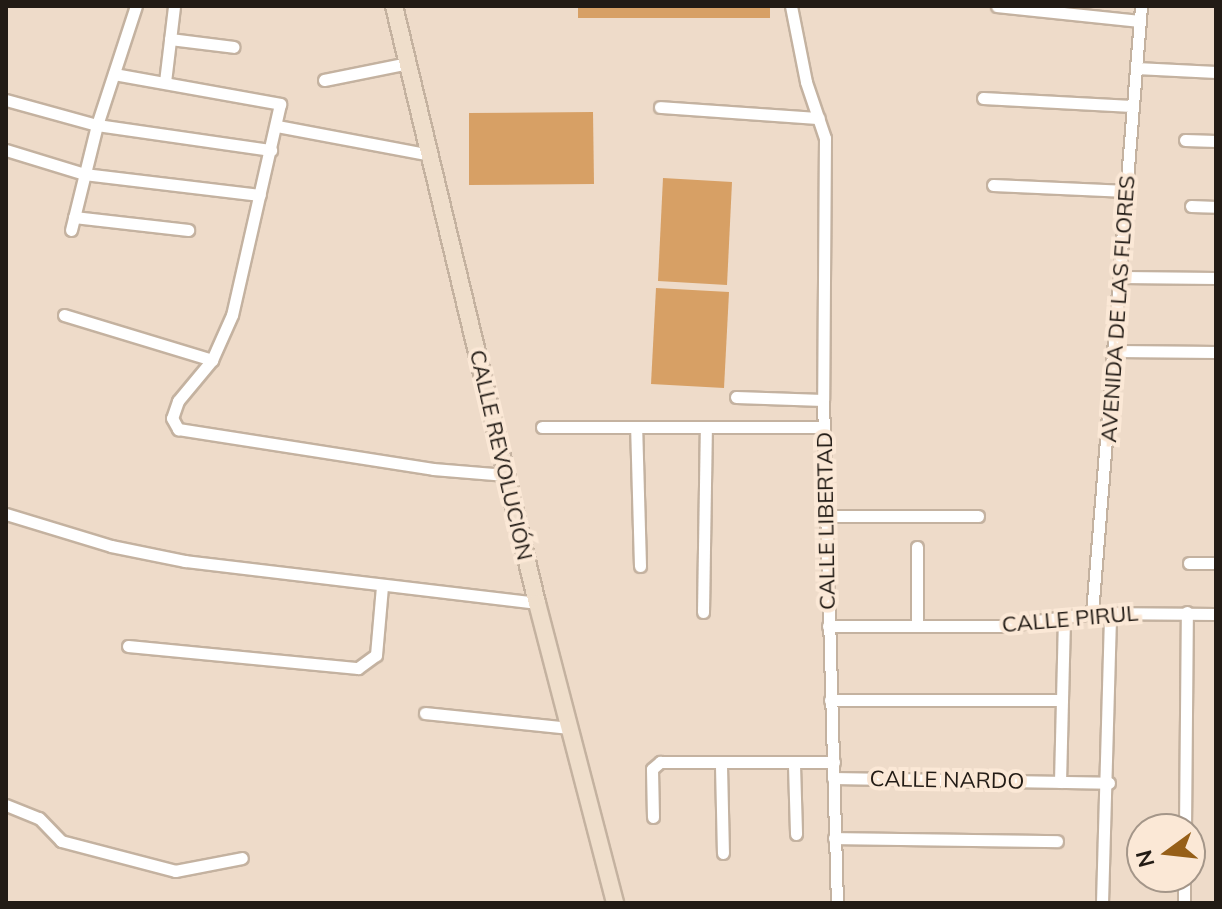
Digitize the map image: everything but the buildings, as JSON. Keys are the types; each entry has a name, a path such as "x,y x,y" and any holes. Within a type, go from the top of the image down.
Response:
{"street":[{"path":"136,6 97,125 72,223 188,230"},
{"path":"165,82 174,6"},
{"name":"CALLE REVOLUCIÓN","path":"394,6 537,603 615,903"},
{"path":"660,107 819,118 791,6"},
{"path":"997,6 1139,21"},
{"name":"AVENIDA DE LAS FLORES","path":"1092,613 1122,277 1141,6"},
{"path":"170,39 234,47"},
{"path":"324,80 408,63"},
{"path":"1136,68 1216,72"},
{"path":"114,74 277,100 281,108 232,315 212,360 178,401 172,418 178,429 433,469 506,475"},
{"path":"983,98 1132,106"},
{"path":"6,100 97,125 271,150"},
{"name":"CALLE LIBERTAD","path":"819,118 825,138 823,400 837,903"},
{"path":"277,126 430,155"},
{"path":"1185,140 1216,141"},
{"path":"6,150 84,174 260,195"},
{"path":"993,185 1127,191"},
{"path":"1191,206 1216,207"},
{"path":"1122,277 1216,278"},
{"path":"64,315 212,360"},
{"path":"1116,351 1216,352"},
{"path":"736,397 823,400"},
{"path":"542,427 824,427"},
{"path":"636,427 640,566"},
{"path":"703,612 706,429"},
{"path":"6,514 111,546 185,561 382,587 537,603"},
{"path":"826,516 978,516"},
{"path":"917,547 917,624"},
{"path":"1189,563 1216,563"},
{"path":"128,646 358,668 376,655 382,587"},
{"path":"1102,903 1109,783 1110,612"},
{"path":"1185,813 1187,612"},
{"name":"CALLE PIRUL","path":"828,626 1003,626 1064,621 1092,613 1216,614"},
{"path":"1060,782 1064,621"},
{"path":"830,700 1062,700"},
{"path":"425,713 569,728"},
{"path":"653,817 656,765 834,762"},
{"path":"794,765 796,834"},
{"path":"721,766 723,853"},
{"name":"CALLE NARDO","path":"833,778 1109,783"},
{"path":"6,805 39,818 61,841 175,871 242,858"},
{"path":"834,838 1057,841"}],"shaded area":[{"path":"578,6 770,6 770,18 578,18"},
{"path":"593,112 594,184 469,185 469,113"},
{"path":"663,178 732,182 727,285 658,281"},
{"path":"656,288 729,292 724,388 651,384"}]}
